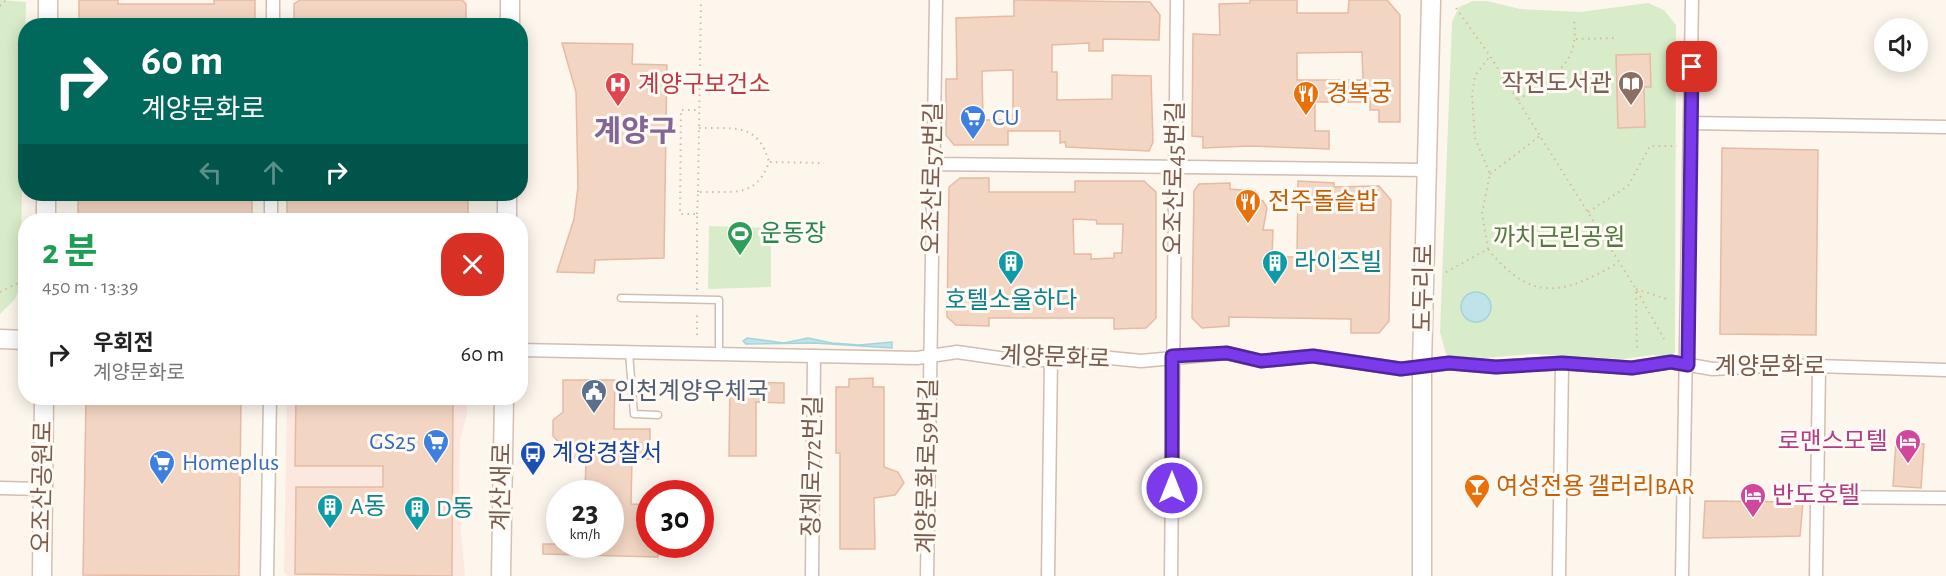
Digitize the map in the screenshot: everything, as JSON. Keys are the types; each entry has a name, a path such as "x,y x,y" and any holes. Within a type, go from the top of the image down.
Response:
{"street":[{"path":"48,0 48,18"},
{"path":"273,0 273,18"},
{"path":"510,0 510,18"},
{"name":"오조산로57번길","path":"930,356 936,0"},
{"name":"오조산로45번길","path":"1172,576 1172,356 1177,0"},
{"name":"도두리로","path":"1422,576 1422,365 1431,0"},
{"path":"1682,576 1688,365 1692,0"},
{"path":"1691,123 1946,127"},
{"path":"933,164 1427,170"},
{"path":"0,339 18,340"},
{"name":"계양문화로","path":"528,350 814,356 930,356 957,352 1013,360 1051,358 1070,354 1141,361 1172,356 1227,353 1261,361 1313,356 1401,369 1449,363 1496,367 1562,363 1632,368 1671,362 1713,369 1783,365 1946,370"},
{"name":"장제로772번길","path":"812,576 814,356"},
{"name":"계양문화로59번길","path":"927,576 930,356"},
{"path":"1047,576 1051,358"},
{"path":"1559,576 1562,363"},
{"path":"1816,576 1819,367"},
{"name":"오조산공원로","path":"42,576 44,405"},
{"path":"267,576 270,405"},
{"name":"계산새로","path":"501,576 504,405"},
{"path":"0,488 43,489"},
{"path":"1818,497 1946,498"}],"lane":[{"path":"621,298 719,300 719,354"},
{"path":"629,352 634,414 658,415"}],"path":[{"path":"0,6 6,0"},
{"path":"697,335 701,0"},
{"path":"1456,8 1518,100 1636,289 1664,339"},
{"path":"1518,100 1564,66 1576,39 1574,19"},
{"path":"1576,39 1618,38"},
{"path":"1490,56 1475,75 1472,95 1475,138 1490,174 1482,213 1488,249 1515,277 1551,289 1567,289 1586,282 1619,263"},
{"path":"697,214 680,214 681,110 699,110"},
{"path":"698,192 747,190 763,178 769,162 765,146 748,131 699,128"},
{"path":"1490,174 1540,136"},
{"path":"1588,212 1628,186 1650,146 1678,146"},
{"path":"769,162 824,163"},
{"path":"1446,272 1488,249"},
{"path":"0,292 18,283"},
{"path":"1636,289 1670,300"},
{"path":"1636,289 1637,351"}],"shaded area":[{"path":"287,405 467,405 460,440 459,510 465,576 288,576 284,572"}],"green space":[{"path":"0,0 26,2 26,18 18,18 18,201 22,201 22,213 18,213 18,291 15,299 0,314"},
{"name":"까치근린공원","path":"1473,1 1487,1 1520,9 1580,12 1648,3 1664,10 1676,25 1675,352 1670,357 1653,355 1623,359 1533,354 1461,360 1446,354 1440,332 1452,22 1459,7"},
{"name":"운동장","path":"709,226 771,228 771,287 708,289"}],"water":[{"path":"1476,292 1487,296 1491,307 1487,318 1476,322 1465,318 1461,307 1465,296"},
{"path":"747,338 784,343 808,338 859,345 892,342 892,348 815,343 746,344 743,341"}],"building":[{"path":"79,0 118,0 118,4 214,4 214,0 255,0 255,18 79,18"},
{"path":"300,0 462,0 466,4 466,18 294,18 294,4"},
{"path":"1014,0 1150,2 1160,15 1159,40 1103,39 1103,51 1089,51 1089,43 1052,45 1052,72 1057,72 1057,100 1112,99 1112,75 1151,76 1153,142 1149,151 1066,147 1065,142 1060,143 1060,131 1008,131 1008,145 954,145 946,135 946,79 957,79 956,18 1014,16","holes":["1013,70 1013,120 983,120 982,71"]},
{"path":"1250,0 1297,0 1297,13 1348,13 1349,0 1387,0 1400,15 1400,122 1379,122 1379,110 1370,110 1370,102 1315,102 1315,131 1329,131 1329,149 1249,146 1203,148 1203,137 1192,136 1193,34 1220,35 1219,4 1250,3","holes":["1362,52 1363,80 1297,80 1297,53"]},
{"path":"562,43 633,44 632,64 667,65 664,258 595,260 594,273 557,272 574,219 578,187 576,92"},
{"name":"작전도서관","path":"1650,54 1651,87 1644,87 1645,127 1618,128 1616,55"},
{"path":"1722,148 1818,150 1816,335 1720,334"},
{"path":"960,178 989,178 989,192 1075,192 1075,181 1144,181 1156,192 1156,318 1146,328 1114,329 1114,318 989,318 989,326 956,325 947,317 949,187","holes":["1073,219 1096,220 1097,224 1123,224 1122,253 1114,253 1114,258 1091,259 1091,254 1074,254"]},
{"path":"1298,181 1334,183 1334,187 1379,186 1391,200 1389,321 1379,333 1351,333 1351,319 1229,317 1229,326 1202,328 1192,318 1194,191 1199,184 1230,183 1230,189 1255,191 1255,199 1263,201 1267,208 1263,230 1273,230 1272,257 1297,257"},
{"path":"78,201 252,201 252,213 78,213"},
{"path":"287,201 468,201 468,213 287,213"},
{"path":"873,378 873,387 884,387 884,467 898,472 904,483 895,495 874,498 875,549 840,549 840,453 836,453 836,387 849,387 849,379"},
{"name":"인천계양우체국","path":"563,380 615,380 614,429 650,429 650,459 632,459 631,504 636,504 636,556 624,556 624,480 585,480 586,458 562,457 563,447 553,436 553,420 563,412"},
{"path":"730,382 784,383 784,403 756,402 756,456 729,456"},
{"name":"Homeplus","path":"86,405 241,405 239,576 83,575"},
{"path":"296,405 453,405 452,576 295,574 296,487 383,487 383,466 295,466"},
{"name":"로맨스모텔","path":"1896,442 1924,444 1921,488 1893,486"},
{"name":"반도호텔","path":"1705,501 1803,502 1800,536 1703,538"},
{"name":"인천계양우체국","path":"543,544 546,544 546,554 543,554"}],"place":[{"name":"작전도서관","path":"1631,107"},
{"name":"계양구보건소","path":"618,108"},
{"name":"경복궁","path":"1306,117"},
{"name":"CU","path":"973,141"},
{"name":"전주돌솥밥","path":"1248,225"},
{"name":"운동장","path":"740,257"},
{"name":"호텔소울하다","path":"1011,286"},
{"name":"라이즈빌","path":"1275,286"},
{"name":"인천계양우체국","path":"594,415"},
{"name":"GS25","path":"436,465"},
{"name":"로맨스모텔","path":"1908,465"},
{"name":"계양경찰서","path":"533,477"},
{"name":"Homeplus","path":"162,486"},
{"name":"여성전용 갤러리BAR","path":"1477,510"},
{"name":"반도호텔","path":"1753,519"},
{"name":"A동","path":"330,530"},
{"name":"D동","path":"417,532"}],"district":[{"name":"계양구","path":"635,132"}],"route":[{"path":"1172,488 1172,356 1227,353 1261,361 1313,356 1401,369 1449,363 1496,367 1562,363 1632,368 1671,362 1688,365 1692,67"}]}
